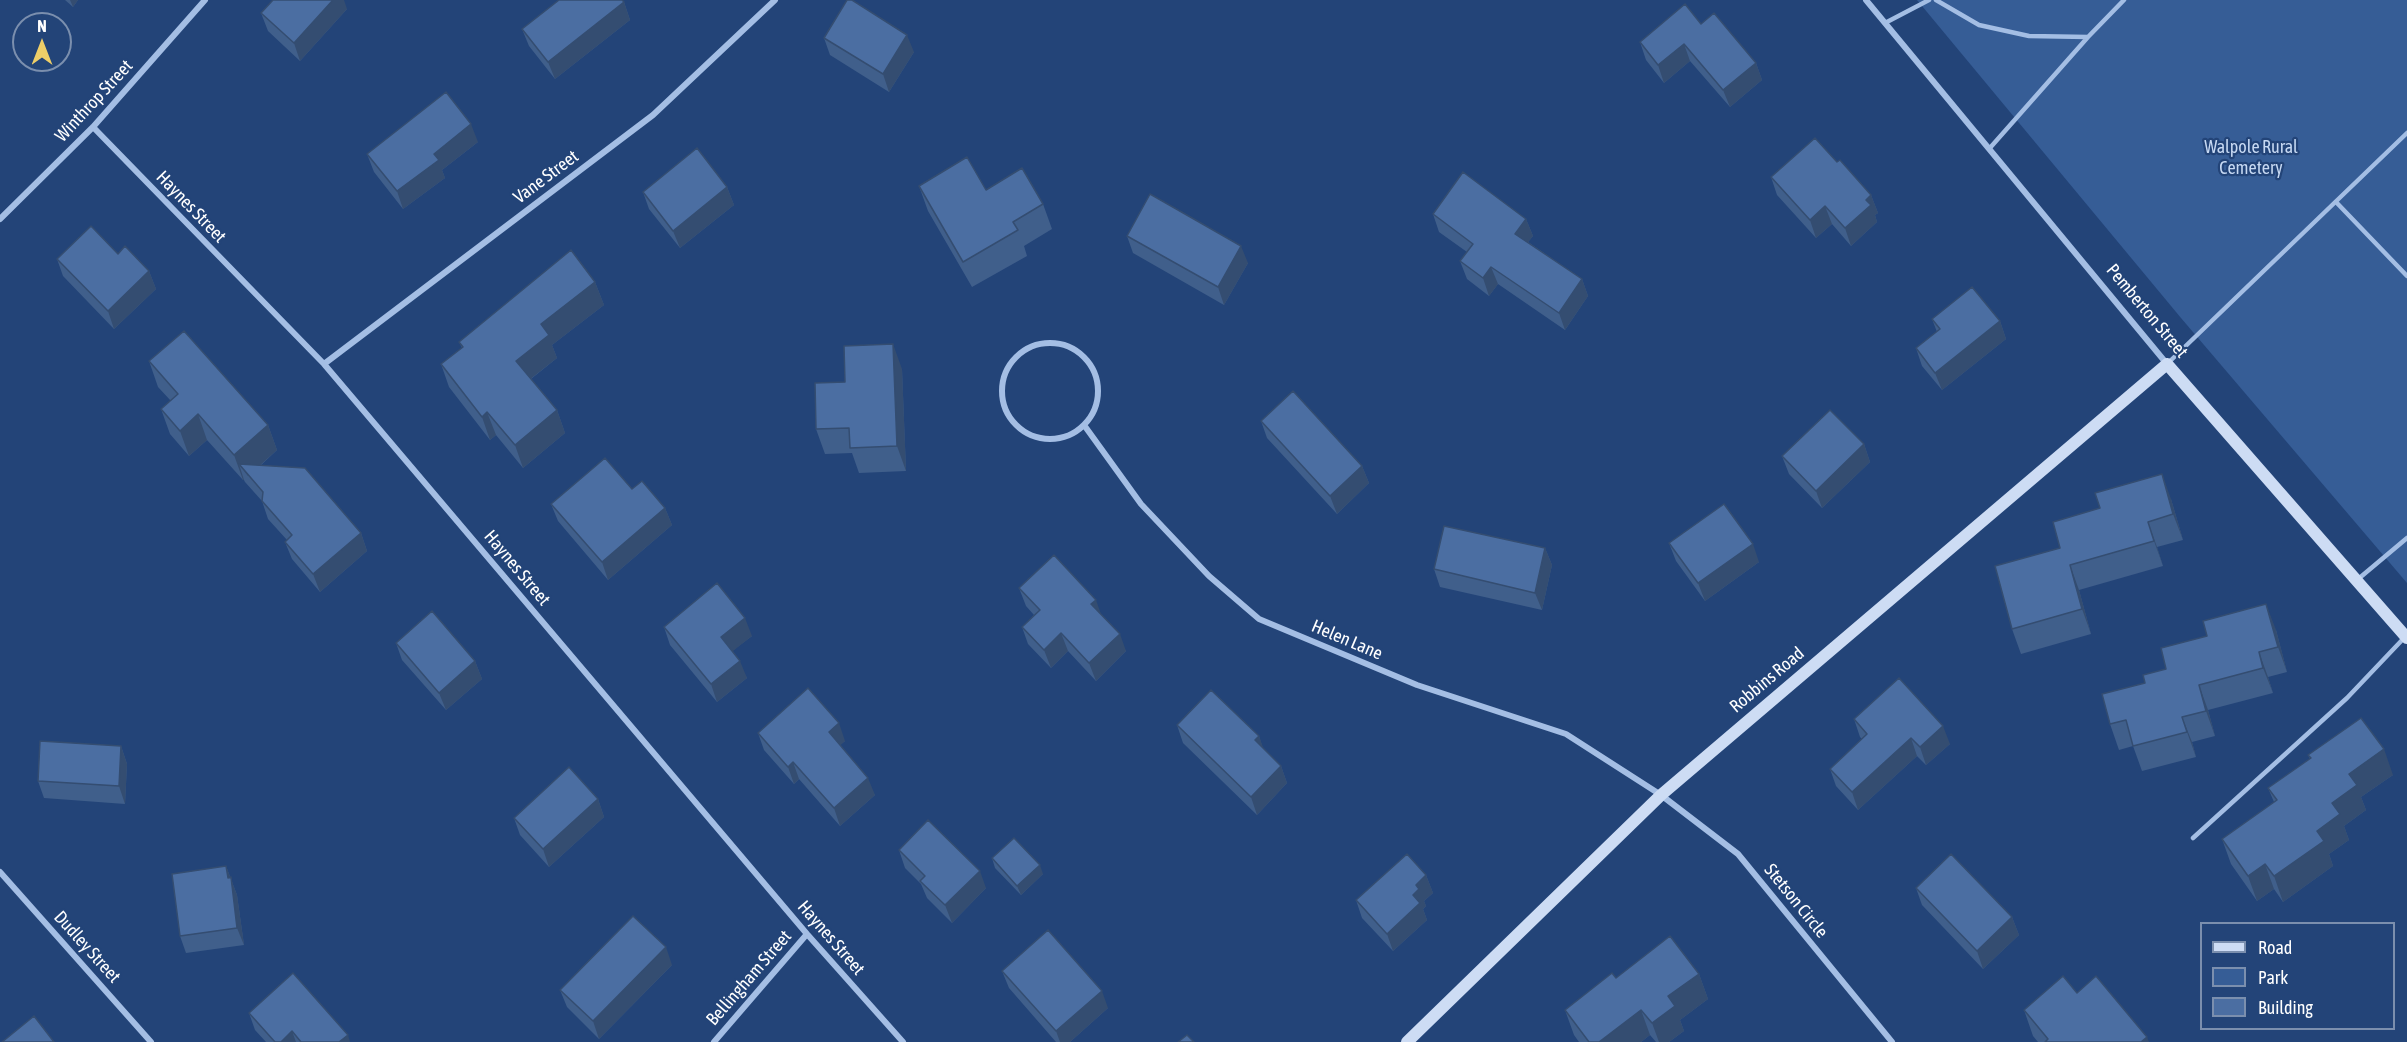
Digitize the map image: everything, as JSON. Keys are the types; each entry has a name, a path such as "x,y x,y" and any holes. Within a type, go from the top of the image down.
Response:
{"street":[{"name":"Winthrop Street","path":"0,219 93,127 205,0"},
{"name":"Vane Street","path":"324,364 653,115 775,0"},
{"name":"Pemberton Street","path":"1866,0 2167,364 2406,637"},
{"name":"Haynes Street","path":"93,127 324,364 807,934 903,1042"},
{"path":"1041,343 1056,343 1071,347 1084,356 1093,368 1098,383 1098,398 1093,413 1084,425 1070,435 1055,439 1038,438 1023,431 1011,419 1003,405 1001,388 1004,373 1026,348 1041,343"},
{"name":"Robbins Road","path":"1407,1042 1661,795 2167,364"},
{"name":"Helen Lane","path":"1084,425 1141,504 1209,576 1259,619 1417,685 1566,734 1661,795"},
{"name":"Stetson Circle","path":"1661,795 1738,854 1892,1042"},
{"name":"Dudley Street","path":"0,872 151,1042"},
{"name":"Bellingham Street","path":"714,1042 807,934"}],"lane":[{"path":"1885,23 1929,0"},
{"path":"1936,0 1979,26 2029,36 2088,37"},
{"path":"1989,149 2088,37 2124,0"},
{"path":"2167,364 2407,132"},
{"path":"2336,202 2407,276"},
{"path":"2356,580 2407,538"},
{"path":"2193,838 2347,698 2406,637"}],"green space":[{"name":"Walpole Rural Cemetery","path":"1917,0 2407,0 2407,583 2181,318"}],"building":[{"path":"273,0 333,0 294,43 261,13"},
{"path":"559,0 622,0 624,2 548,62 522,29"},
{"path":"847,0 852,0 907,35 883,74 824,38"},
{"path":"1685,4 1701,24 1714,13 1756,63 1723,90 1684,44 1658,65 1640,42"},
{"path":"446,92 471,124 434,154 439,160 397,191 367,154"},
{"path":"1815,138 1837,162 1840,160 1871,195 1866,200 1871,205 1845,228 1825,206 1810,220 1771,177"},
{"path":"697,148 727,187 673,231 643,192"},
{"path":"967,157 986,190 1022,168 1043,204 1013,222 1018,230 963,262 919,186"},
{"path":"1463,172 1526,219 1515,234 1582,279 1559,313 1491,267 1483,278 1460,261 1473,244 1433,214"},
{"path":"1150,194 1241,246 1218,287 1127,236"},
{"path":"91,226 118,254 125,246 149,271 108,311 57,259"},
{"path":"571,250 595,282 541,324 549,335 516,361 557,410 515,445 487,412 482,417 441,364 463,347 459,342"},
{"path":"1972,287 2000,321 1935,373 1916,348 1940,329 1932,319"},
{"path":"184,331 268,425 234,455 198,414 180,431 161,409 178,394 149,361"},
{"path":"893,344 897,446 850,448 849,428 816,429 815,383 845,382 844,346"},
{"path":"1293,391 1362,466 1330,496 1261,421"},
{"path":"1830,410 1864,444 1816,491 1782,456"},
{"path":"605,458 632,489 642,481 665,508 602,562 551,504"},
{"path":"239,464 305,468 361,533 313,574 285,542 292,535 262,501 263,492"},
{"path":"2162,474 2173,514 2148,522 2154,541 2070,565 2082,609 2012,629 1995,566 2060,548 2053,522 2100,508 2095,493"},
{"path":"1724,504 1753,544 1698,583 1669,543"},
{"path":"1444,526 1545,548 1535,593 1434,569"},
{"path":"1054,555 1096,600 1091,604 1120,634 1089,663 1061,633 1044,650 1022,627 1040,610 1019,588"},
{"path":"717,583 745,618 721,637 740,661 711,684 664,627"},
{"path":"2266,604 2278,647 2259,652 2263,668 2199,685 2206,711 2182,717 2187,732 2133,746 2126,720 2110,724 2102,694 2145,683 2143,675 2166,669 2161,648 2207,636 2203,621"},
{"path":"432,611 475,661 439,693 396,643"},
{"path":"1899,678 1943,726 1920,747 1911,738 1852,792 1830,769 1867,734 1854,719"},
{"path":"808,688 839,723 829,732 868,778 834,808 793,762 788,767 758,733"},
{"path":"1211,690 1259,736 1255,740 1281,766 1251,797 1177,725"},
{"path":"2361,718 2384,749 2349,774 2357,785 2332,803 2340,814 2317,831 2324,841 2274,876 2265,864 2248,876 2222,839 2277,800 2268,788 2311,758 2308,755"},
{"path":"40,741 121,746 119,786 38,781"},
{"path":"569,767 598,799 543,849 514,818"},
{"path":"928,820 980,871 945,905 920,881 925,876 899,850"},
{"path":"1014,838 1040,865 1017,886 992,858"},
{"path":"1407,854 1426,875 1416,885 1419,889 1413,895 1420,903 1387,934 1356,900"},
{"path":"1951,854 2012,917 1977,951 1916,888"},
{"path":"226,866 228,878 231,877 237,928 180,936 172,874"},
{"path":"633,916 666,947 593,1021 560,990"},
{"path":"1048,930 1102,991 1056,1031 1002,971"},
{"path":"1670,936 1699,974 1668,996 1675,1006 1652,1023 1641,1010 1599,1042 1589,1042 1565,1010 1612,973 1616,978"},
{"path":"293,973 348,1035 339,1042 301,1042 292,1031 281,1042 275,1042 249,1013"},
{"path":"2063,976 2077,993 2096,976 2147,1037 2141,1042 2045,1042 2048,1039 2024,1010"},
{"path":"34,1016 54,1042 2,1042"},
{"path":"1187,1035 1194,1042 1178,1042"}]}
